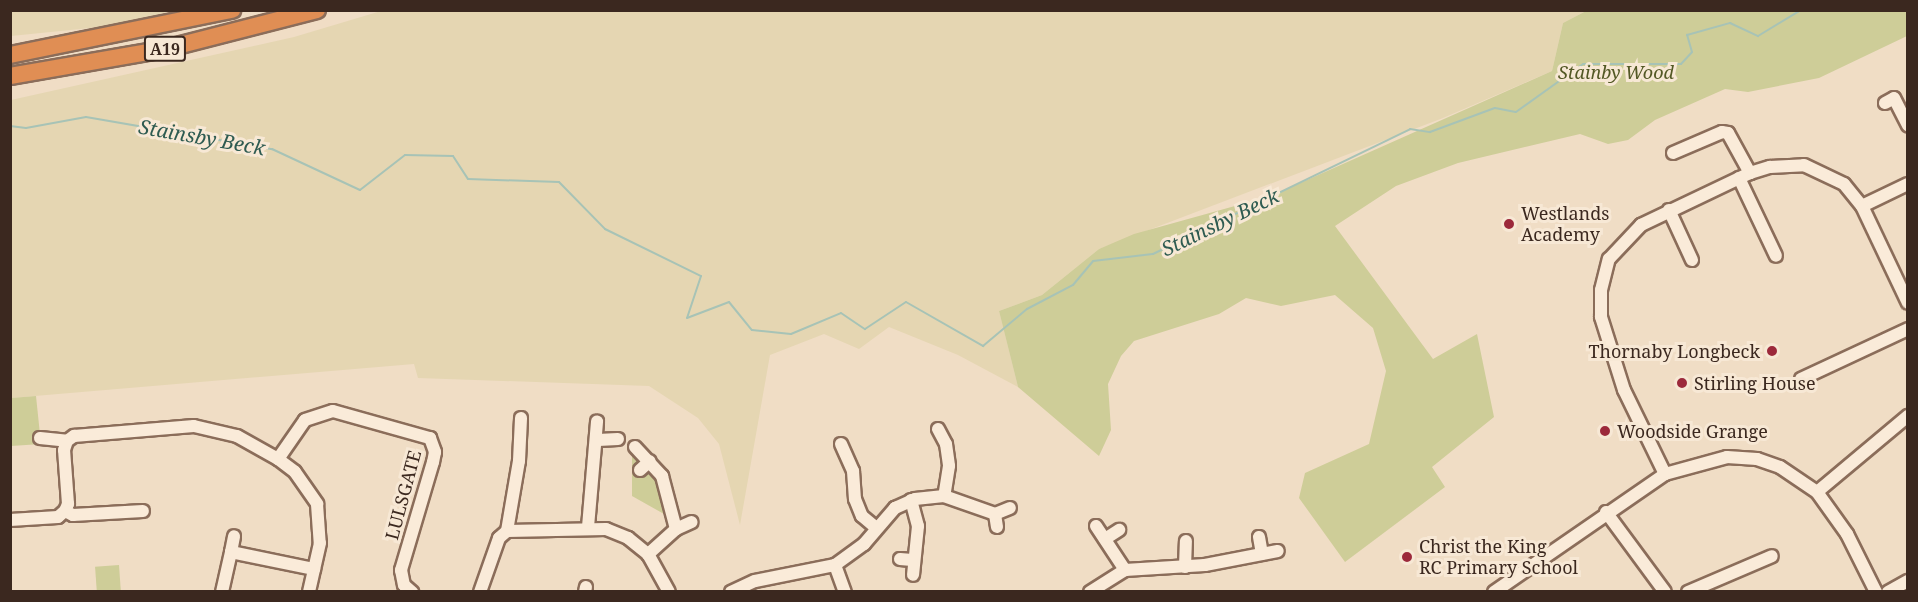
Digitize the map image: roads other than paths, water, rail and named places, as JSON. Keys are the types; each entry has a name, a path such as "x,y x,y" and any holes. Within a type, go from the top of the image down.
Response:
{"highway":[{"name":"A19","path":"10,55 232,10"},
{"name":"A19","path":"10,76 165,49 317,10"}],"street":[{"path":"1885,103 1894,98 1908,126"},
{"path":"1673,153 1722,132 1728,133 1776,256"},
{"path":"1665,474 1624,390 1601,317 1601,290 1609,259 1623,240 1641,225 1744,175 1770,167 1804,165 1844,184 1862,206 1908,303"},
{"path":"1862,206 1908,184"},
{"path":"1669,210 1692,260"},
{"path":"1896,278 1908,272"},
{"path":"1801,379 1908,328"},
{"name":"LULSGATE","path":"278,459 305,420 333,411 430,438 435,452 433,462 401,570 404,585 412,591"},
{"path":"1817,492 1908,416"},
{"path":"588,527 598,440 597,422"},
{"path":"10,520 58,517 65,511 69,504 64,450 68,441 74,436 194,426 237,436 278,459 295,472 317,504 320,543 309,591"},
{"path":"480,591 500,538 507,531 517,426"},
{"path":"938,429 946,444 949,466 944,496"},
{"path":"40,438 68,441"},
{"path":"598,440 618,439"},
{"path":"841,444 843,462 855,499 862,516 875,527"},
{"path":"635,447 645,466 662,476 676,529"},
{"path":"1494,591 1665,474 1727,457 1757,459 1780,467 1817,492 1847,534 1876,591"},
{"path":"731,591 754,581 835,565 864,543 875,527 895,508 911,500 944,496 996,520 1010,508"},
{"path":"911,500 918,526 906,560 913,575"},
{"path":"65,511 73,515 143,511"},
{"path":"1606,513 1665,591"},
{"path":"648,554 676,529 692,522"},
{"path":"1096,526 1125,570"},
{"path":"507,531 588,527 628,538 648,554 669,591"},
{"path":"1105,539 1119,530"},
{"path":"222,591 234,536"},
{"path":"1259,537 1263,554"},
{"path":"1185,567 1186,541"},
{"path":"1090,591 1125,570 1185,567 1278,550"},
{"path":"231,552 314,569"},
{"path":"1688,591 1772,556"},
{"path":"835,565 845,591"},
{"path":"1888,591 1908,581"}],"waterway":[{"name":"Stainsby Beck","path":"10,126 26,128 86,117 272,149 360,190 405,155 453,156 468,179 559,182 605,229 701,276 687,318 729,302 752,330 791,334 841,313 865,329 906,302 983,346 1027,309 1073,285 1093,261 1153,254 1410,129 1430,132 1495,108 1516,112 1583,64 1681,64 1692,52 1687,35 1730,23 1758,36 1801,10"}],"place":[{"name":"Westlands Academy","path":"1509,224"},
{"name":"Thornaby Longbeck","path":"1772,351"},
{"name":"Stirling House","path":"1682,383"},
{"name":"Woodside Grange","path":"1605,431"},
{"name":"Christ the King RC Primary School","path":"1407,557"}],"park label":[{"name":"Stainby Wood","path":"1616,72"}]}
